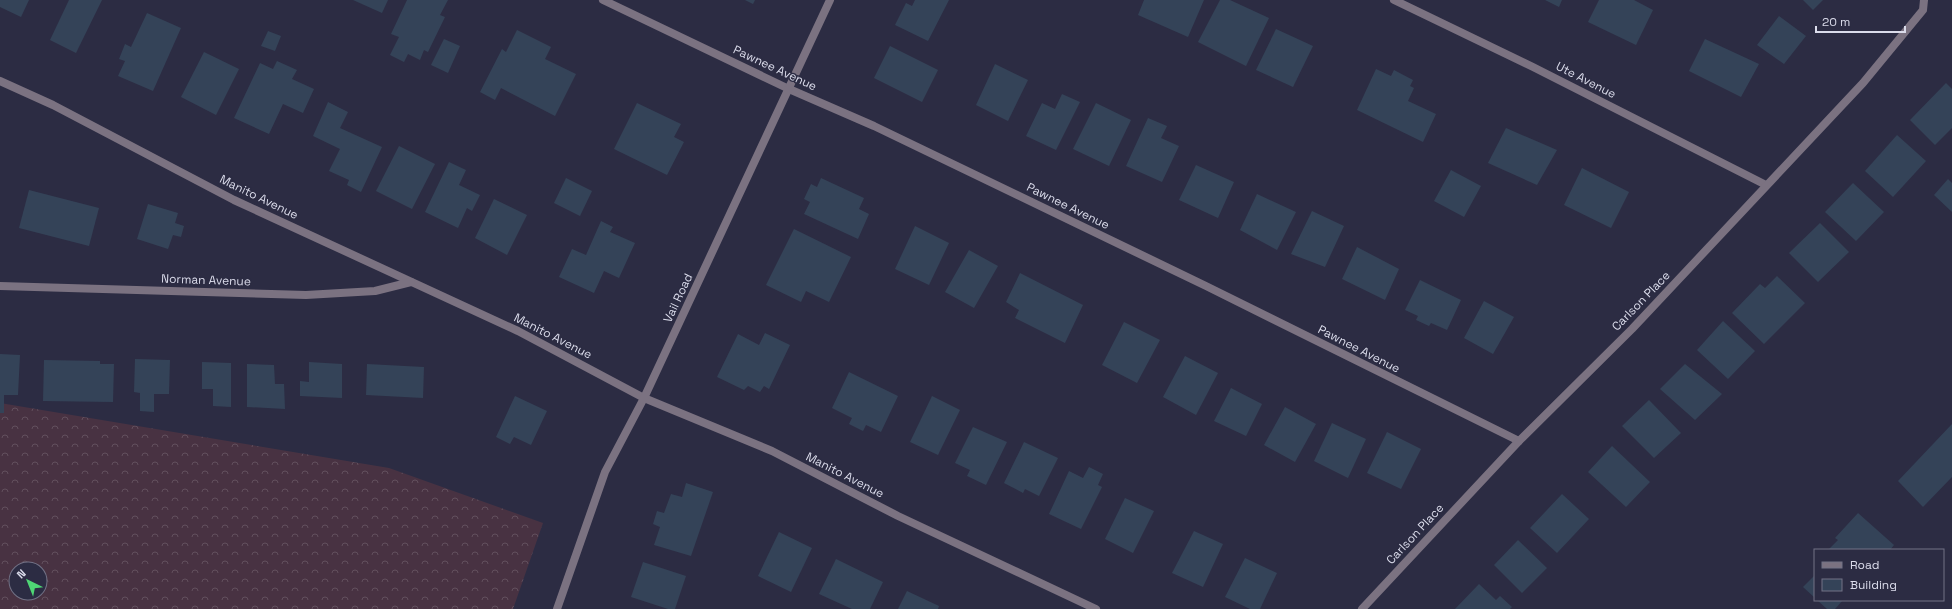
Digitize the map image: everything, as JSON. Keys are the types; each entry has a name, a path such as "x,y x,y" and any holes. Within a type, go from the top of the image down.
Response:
{"street":[{"name":"Pawnee Avenue","path":"603,0 789,89 895,136 1199,283 1519,441"},
{"name":"Vail Road","path":"556,609 605,472 644,398 830,0"},
{"name":"Ute Avenue","path":"1394,0 1533,67 1766,185"},
{"name":"Carlson Place","path":"1362,609 1519,441 1632,329 1766,185 1864,83 1923,10 1924,0"},
{"name":"Manito Avenue","path":"0,81 54,105 234,200 518,331 644,398 772,451 898,516 1096,609"},
{"name":"Norman Avenue","path":"0,286 306,295 375,291 411,282"}],"green space":[{"path":"0,403 389,468 543,523 513,609 0,609"}],"building":[{"path":"0,0 29,0 21,17 0,7"},
{"path":"69,0 102,0 76,53 50,40"},
{"path":"353,0 388,0 382,13"},
{"path":"407,0 448,0 440,15 445,17 428,52 424,50 420,60 408,54 404,62 390,55 399,37 391,34"},
{"path":"745,0 755,0 753,4"},
{"path":"915,0 949,0 928,41 895,25 906,3 912,6"},
{"path":"1144,0 1204,0 1188,37 1138,15"},
{"path":"1220,0 1230,0 1269,18 1246,66 1198,42"},
{"path":"1545,0 1562,0 1559,7"},
{"path":"1599,0 1634,0 1653,10 1636,45 1588,22"},
{"path":"1803,0 1823,0 1813,10"},
{"path":"147,13 181,28 153,91 118,76 125,61 119,59 125,44 131,47"},
{"path":"1779,16 1806,36 1784,64 1757,45"},
{"path":"1276,29 1313,46 1293,87 1256,70"},
{"path":"517,30 551,47 545,59 576,74 555,116 501,88 495,100 480,92 502,49 506,52"},
{"path":"268,31 281,36 275,51 261,46"},
{"path":"444,39 460,46 448,73 431,65"},
{"path":"1705,39 1759,64 1741,97 1689,71"},
{"path":"890,46 938,70 922,102 874,78"},
{"path":"204,52 239,69 216,115 181,97"},
{"path":"277,61 297,70 292,79 314,89 303,113 283,104 269,134 234,118 260,63 273,69"},
{"path":"995,64 1028,80 1008,121 976,105"},
{"path":"1376,69 1391,76 1394,70 1413,80 1410,86 1414,88 1408,101 1436,114 1423,142 1357,110"},
{"path":"1946,83 1952,89 1952,128 1935,145 1910,120"},
{"path":"1062,94 1080,102 1056,150 1026,136 1042,103 1055,109"},
{"path":"328,102 348,112 340,128 382,147 361,192 347,185 349,180 329,171 340,149 313,136"},
{"path":"637,103 681,124 674,137 684,142 667,175 614,149"},
{"path":"1096,103 1131,120 1109,166 1073,149"},
{"path":"1148,118 1167,126 1161,138 1179,146 1162,182 1126,166"},
{"path":"1506,128 1557,150 1537,185 1488,163"},
{"path":"1897,135 1926,161 1893,197 1865,171"},
{"path":"399,146 435,164 412,209 376,191"},
{"path":"449,162 466,170 459,185 480,195 472,211 467,208 458,228 425,212"},
{"path":"1196,165 1234,182 1218,218 1179,200"},
{"path":"1582,168 1629,192 1611,228 1564,205"},
{"path":"1451,170 1481,186 1464,217 1434,201"},
{"path":"566,178 592,191 580,216 554,203"},
{"path":"821,178 864,198 859,209 869,214 858,239 804,214 810,202 804,199 811,184 817,187"},
{"path":"1948,179 1952,183 1952,212 1934,195"},
{"path":"1853,183 1884,212 1856,241 1825,212"},
{"path":"29,190 99,208 89,246 19,228"},
{"path":"1257,194 1296,212 1277,250 1240,230"},
{"path":"494,199 527,215 507,255 475,238"},
{"path":"148,204 178,213 175,223 184,226 181,237 173,235 168,249 137,239"},
{"path":"1312,211 1344,226 1325,267 1291,254"},
{"path":"601,221 613,227 610,232 635,243 619,278 604,271 594,293 559,277 572,249 586,255"},
{"path":"1820,223 1849,252 1818,282 1789,253"},
{"path":"915,226 949,243 929,285 895,269"},
{"path":"794,229 851,257 829,302 806,291 801,302 766,285"},
{"path":"1357,247 1399,269 1385,300 1342,279"},
{"path":"969,250 998,266 974,308 945,292"},
{"path":"1020,273 1083,305 1065,343 1015,318 1019,310 1006,302"},
{"path":"1777,276 1805,303 1764,344 1732,313 1760,284 1765,288"},
{"path":"1420,280 1461,300 1447,330 1431,323 1429,326 1416,320 1418,316 1405,310"},
{"path":"1484,301 1514,317 1493,354 1464,338"},
{"path":"1723,321 1755,351 1728,379 1697,350"},
{"path":"1124,322 1160,340 1137,383 1102,365"},
{"path":"765,333 790,345 769,389 764,386 760,392 748,386 744,390 717,377 738,334 759,345"},
{"path":"0,354 20,355 18,395 4,395 4,413 0,413"},
{"path":"1185,356 1218,373 1196,415 1163,397"},
{"path":"135,359 170,360 169,394 154,394 154,412 140,411 140,393 134,392"},
{"path":"44,360 100,361 100,364 114,364 113,402 43,401"},
{"path":"202,362 231,363 231,407 213,406 213,389 202,389"},
{"path":"309,362 342,364 342,398 300,396 300,381 309,382"},
{"path":"247,364 274,365 275,384 284,384 285,409 247,407"},
{"path":"367,364 424,367 423,398 366,395"},
{"path":"1685,364 1722,394 1695,420 1660,389"},
{"path":"849,372 898,396 881,432 866,425 863,431 849,424 852,418 832,408"},
{"path":"1231,388 1262,404 1246,436 1214,421"},
{"path":"515,396 547,411 531,445 514,437 510,444 496,437"},
{"path":"932,396 960,410 938,455 910,442"},
{"path":"1649,400 1681,433 1654,458 1622,426"},
{"path":"1285,407 1316,424 1295,462 1264,445"},
{"path":"1332,423 1366,439 1348,478 1314,461"},
{"path":"1952,424 1952,477 1923,507 1898,481"},
{"path":"973,427 1007,442 986,485 967,476 970,470 955,463"},
{"path":"1387,432 1421,449 1401,489 1367,473"},
{"path":"1024,442 1058,458 1039,496 1025,489 1023,493 1004,483"},
{"path":"1612,446 1650,482 1626,507 1588,472"},
{"path":"1089,467 1103,474 1098,485 1102,487 1081,529 1049,514 1069,471 1083,478"},
{"path":"686,483 713,492 691,556 654,545 660,527 653,524 657,511 664,513 671,494 682,497"},
{"path":"1562,494 1589,519 1557,553 1530,528"},
{"path":"1125,498 1154,511 1133,553 1105,539"},
{"path":"1858,513 1894,545 1891,549 1829,549 1838,540 1835,538"},
{"path":"1194,531 1223,544 1203,587 1172,573"},
{"path":"779,532 812,548 791,592 758,576"},
{"path":"1518,540 1547,568 1522,593 1494,565"},
{"path":"1245,558 1277,573 1260,609 1250,609 1225,597"},
{"path":"836,559 883,582 870,609 852,609 819,594"},
{"path":"643,562 686,576 675,609 668,609 631,597"},
{"path":"1814,576 1814,597 1803,587"},
{"path":"1479,584 1496,600 1500,596 1512,607 1510,609 1455,609"},
{"path":"907,591 939,606 938,609 898,609"},
{"path":"1818,601 1842,601 1835,609 1827,609"}]}
